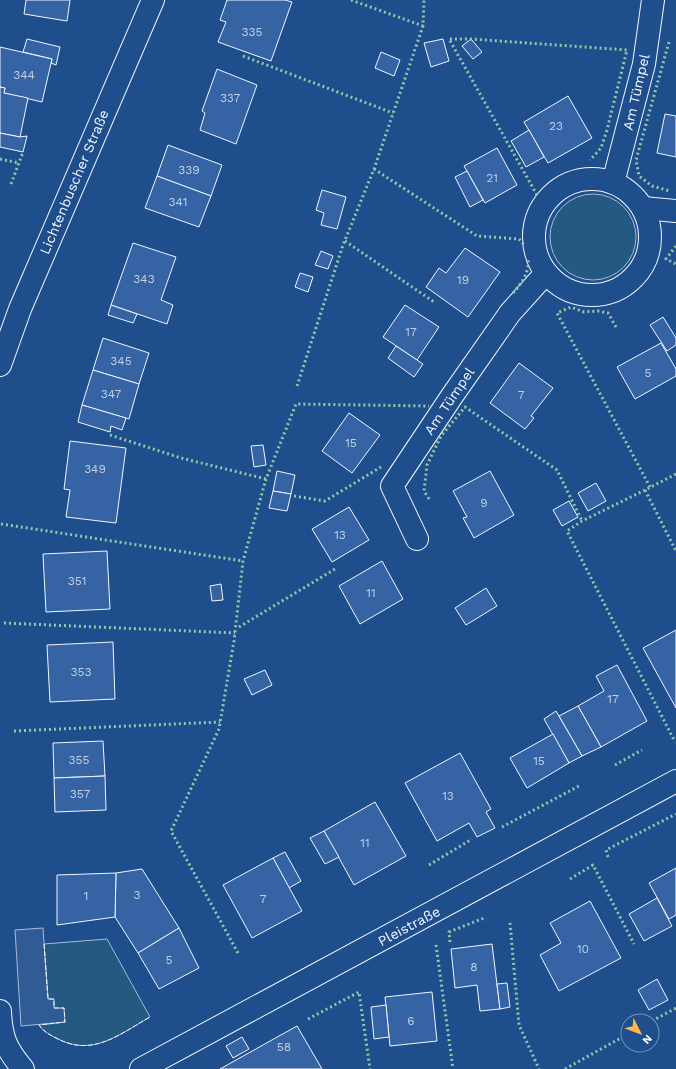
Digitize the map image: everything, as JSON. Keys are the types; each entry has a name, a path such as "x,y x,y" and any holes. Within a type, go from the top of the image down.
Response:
{"street":[{"name":"Lichtenbuscher Straße","path":"0,365 20,309 152,0"},
{"name":"Am Tümpel","path":"613,183 644,64 653,0"},
{"path":"596,179 613,183 631,194 643,208 650,227 650,246 644,264 632,280 616,290 597,296 578,294 560,286 546,273 537,256 534,237 537,219 546,202 560,189 577,181 596,179"},
{"path":"643,208 676,211"},
{"name":"Am Tümpel","path":"417,539 392,486 510,313 546,273"},
{"name":"Pleistraße","path":"141,1069 676,781"},
{"path":"0,1011 1,1032 10,1053 23,1069"}],"shaded area":[{"path":"593,194 609,197 617,201 629,213 633,221 636,237 633,253 629,261 617,273 609,277 593,280 577,277 569,273 557,261 553,253 550,237 553,221 557,213 569,201 577,197"},
{"path":"43,928 48,999 54,999 54,1008 64,1008 65,1022 21,1026 15,930"},
{"path":"107,939 150,1017 117,1036 95,1044 83,1046 71,1044 50,1035 39,1025 65,1022 48,999 44,944"}],"building":[{"path":"26,0 70,0 67,21 24,14"},
{"path":"227,0 285,0 292,2 271,61 218,42 226,22 220,20"},
{"path":"27,39 60,47 56,65 51,63 52,59 23,52"},
{"path":"443,39 449,61 431,67 424,43"},
{"path":"471,39 482,52 473,59 462,46"},
{"path":"0,47 52,59 42,102 4,93 5,88 0,87"},
{"path":"381,52 400,60 394,76 375,68"},
{"path":"217,69 257,85 236,144 200,130 205,113 202,111"},
{"path":"0,87 5,88 4,93 28,98 20,137 0,133"},
{"path":"568,96 592,138 548,163 524,122"},
{"path":"665,114 676,116 676,157 657,153"},
{"path":"529,130 544,157 526,167 511,141"},
{"path":"0,133 20,137 27,136 23,152 0,147"},
{"path":"168,145 222,165 211,196 157,176"},
{"path":"497,148 517,185 485,203 464,166"},
{"path":"467,171 483,200 470,207 455,177"},
{"path":"157,176 211,196 199,227 145,208"},
{"path":"322,190 346,197 337,229 321,225 324,213 316,210"},
{"path":"133,243 176,257 161,300 173,305 167,324 111,305"},
{"path":"465,248 500,272 468,317 426,287 439,268 446,273"},
{"path":"321,251 333,256 328,269 315,265"},
{"path":"300,273 313,277 308,292 295,287"},
{"path":"111,305 137,314 133,323 108,315"},
{"path":"405,305 439,327 417,360 383,337"},
{"path":"663,317 676,338 676,345 667,351 650,325"},
{"path":"103,338 149,353 139,384 93,370"},
{"path":"661,343 676,369 676,376 635,399 617,367"},
{"path":"396,346 423,364 414,377 388,358"},
{"path":"519,363 553,388 531,416 534,418 525,429 490,403"},
{"path":"93,370 139,384 129,419 82,405"},
{"path":"82,405 126,418 122,430 111,426 110,432 78,422"},
{"path":"349,413 380,435 352,473 322,451"},
{"path":"70,441 126,448 116,523 66,517 70,490 64,489"},
{"path":"263,445 266,465 254,467 251,446"},
{"path":"277,471 295,475 291,494 273,491"},
{"path":"490,471 514,515 474,538 463,518 467,517 453,491"},
{"path":"596,483 606,501 588,511 578,493"},
{"path":"273,491 291,494 287,511 269,508"},
{"path":"569,501 578,517 562,526 553,510"},
{"path":"349,507 369,540 332,562 312,529"},
{"path":"107,551 110,609 46,612 43,554"},
{"path":"382,561 403,599 360,624 339,586"},
{"path":"221,584 223,600 212,601 210,586"},
{"path":"486,588 497,606 466,625 455,608"},
{"path":"676,630 676,708 643,648"},
{"path":"113,642 115,699 50,702 47,645"},
{"path":"617,665 647,721 601,747 578,706 604,691 596,676"},
{"path":"265,670 272,685 252,695 244,679"},
{"path":"578,706 601,747 582,756 559,716"},
{"path":"556,711 582,756 569,763 544,719"},
{"path":"553,734 569,763 527,788 510,758"},
{"path":"103,741 105,776 54,778 53,743"},
{"path":"460,753 491,809 486,812 495,828 477,837 469,823 437,841 405,783"},
{"path":"105,776 106,810 55,812 54,778"},
{"path":"375,802 406,856 354,885 324,831"},
{"path":"324,831 339,857 325,864 310,838"},
{"path":"285,852 301,881 289,888 273,858"},
{"path":"273,858 302,911 252,938 223,885"},
{"path":"676,868 676,915 669,919 649,883"},
{"path":"142,869 179,928 138,953 115,917 116,873"},
{"path":"116,873 115,917 57,925 57,875"},
{"path":"657,898 672,926 644,941 629,914"},
{"path":"590,901 621,958 559,991 540,955 561,943 550,923"},
{"path":"179,928 199,968 159,989 138,953"},
{"path":"492,944 500,1009 480,1011 477,985 455,988 451,949"},
{"path":"657,979 668,1000 649,1010 638,990"},
{"path":"507,983 510,1007 500,1009 497,984"},
{"path":"432,992 437,1041 390,1046 385,997"},
{"path":"386,1005 389,1037 374,1039 371,1007"},
{"path":"297,1026 322,1069 220,1069"},
{"path":"242,1037 249,1049 233,1058 226,1046"}],"hedge":[{"path":"351,0 423,26"},
{"path":"297,386 343,245 374,169 423,26 424,0"},
{"path":"537,195 449,39 471,39 627,50 601,148 590,160"},
{"path":"669,42 636,160 639,176 652,186 670,191"},
{"path":"243,56 393,113"},
{"path":"11,184 23,152"},
{"path":"0,159 19,163"},
{"path":"374,169 477,236 519,239 525,246"},
{"path":"345,241 434,302"},
{"path":"676,246 666,259 676,264"},
{"path":"513,293 522,282 528,269 528,259"},
{"path":"616,327 608,313 598,311 584,312 571,307 557,313 650,487"},
{"path":"238,953 171,831 219,729 234,641 243,561 266,479 296,404 429,406"},
{"path":"429,499 424,491 427,465 441,436 465,407 557,470 582,521"},
{"path":"110,435 181,458 266,479"},
{"path":"294,496 325,501 381,467"},
{"path":"676,474 645,490 676,551"},
{"path":"645,490 582,521 567,531 675,742"},
{"path":"1,524 243,561"},
{"path":"239,627 335,569"},
{"path":"4,623 235,633"},
{"path":"14,731 220,722"},
{"path":"615,765 642,750"},
{"path":"502,827 579,786"},
{"path":"608,857 606,850 676,814"},
{"path":"429,865 472,839"},
{"path":"570,879 593,865 634,944"},
{"path":"450,942 449,932 484,918"},
{"path":"510,923 519,1025 539,1069"},
{"path":"436,945 453,1069"},
{"path":"308,1019 359,992 370,1069"},
{"path":"660,1017 676,1008"},
{"path":"565,1069 620,1038"}],"fence":[{"path":"44,944 48,999 54,999 54,1008 64,1008 65,1022 39,1025 47,1033 71,1044 83,1046 106,1041 150,1017"}]}
